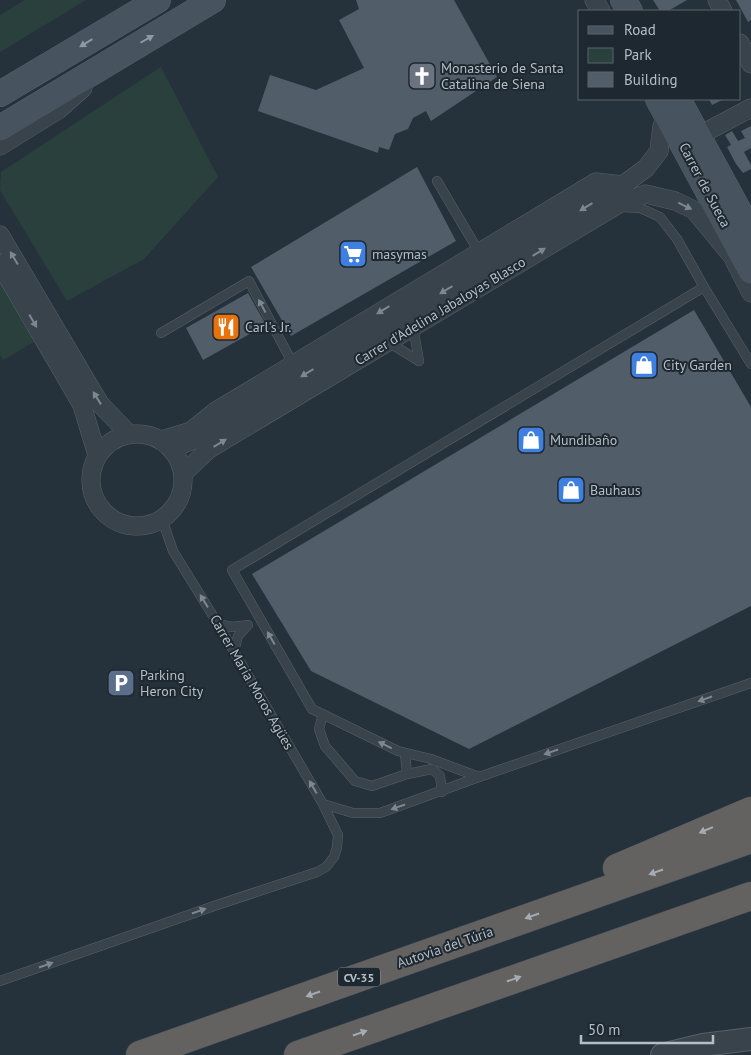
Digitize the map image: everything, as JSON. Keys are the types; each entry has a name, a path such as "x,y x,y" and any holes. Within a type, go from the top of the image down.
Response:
{"highway":[{"path":"578,900 617,868 751,811"},
{"name":"Autovia del Túria","path":"140,1055 751,839"},
{"path":"298,1055 751,896"}],"main road":[{"path":"0,94 158,0"},
{"path":"0,128 213,0"},
{"name":"Carrer de Sueca","path":"659,100 742,264"},
{"name":"Carrer de Sueca","path":"679,100 751,233"}],"street":[{"path":"741,45 751,64"},
{"path":"0,146 58,110 123,53"},
{"name":"Carrer de Sueca","path":"649,100 742,264 751,293"},
{"path":"698,136 751,108"},
{"name":"Carrer d'Adelina Jabaloyas Blasco","path":"166,445 198,438 623,185 646,168 659,151 662,126"},
{"path":"166,445 191,431 216,411 596,182 623,185"},
{"name":"Carrer d'Adelina Jabaloyas Blasco","path":"183,474 209,449 622,202 646,194 675,201 694,210 705,224"},
{"name":"Carrer de Sueca","path":"705,224 742,264"},
{"path":"0,235 100,404 129,434"},
{"path":"0,264 82,405 97,455"},
{"path":"129,434 146,434 166,445 183,474 182,492 174,507 162,519 147,526 130,526 114,521 102,511 92,494 90,474 97,455 110,442 129,434"},
{"path":"662,1055 703,1045 751,1039"}],"lane":[{"path":"437,181 479,252"},
{"path":"615,206 640,208 660,217 677,239 751,364"},
{"path":"161,333 248,281 293,364"},
{"path":"479,777 431,759 398,751 312,709 232,570 704,287"},
{"path":"388,342 419,361 413,328"},
{"name":"Carrer María Moros Agües","path":"0,981 317,872 326,867 334,857 338,847 338,835 323,804 173,551 162,519"},
{"path":"234,651 238,636 259,617"},
{"path":"218,624 232,628 248,625"},
{"path":"323,804 353,813 380,813 751,684"},
{"path":"323,714 319,729 325,746 355,782 372,786 407,774 432,769 440,776 442,792"},
{"path":"404,753 407,774"}],"green space":[{"path":"25,0 86,0 0,52 0,15"},
{"path":"161,67 218,177 144,259 67,301 0,190 1,172"},
{"path":"0,282 34,342 3,360 0,355"}],"building":[{"name":"Monasterio de Santa Catalina de Siena","path":"356,0 454,0 497,77 431,121 426,111 413,118 408,129 395,134 389,150 379,147 378,153 258,111 270,75 316,90 364,68 339,20 359,9"},
{"path":"653,0 687,0 670,10 659,10"},
{"path":"736,0 751,0 751,20 748,22"},
{"path":"710,100 722,100 712,105"},
{"path":"751,126 751,148 744,152 751,165 751,169 743,173 727,147 731,145 725,135 732,131 738,141 745,138 741,131"},
{"name":"masymas","path":"417,167 456,241 291,336 251,267"},
{"name":"Carl's Jr.","path":"248,293 266,325 203,360 186,328"},
{"name":"Bauhaus","path":"694,310 751,407 751,606 469,749 311,671 252,574"}],"place":[{"name":"Monasterio de Santa Catalina de Siena","path":"422,76"},
{"name":"masymas","path":"353,254"},
{"name":"Carl's Jr.","path":"226,327"},
{"name":"City Garden","path":"644,365"},
{"name":"Mundibaño","path":"531,440"},
{"name":"Bauhaus","path":"571,490"},
{"name":"Parking Heron City","path":"121,683"}]}
